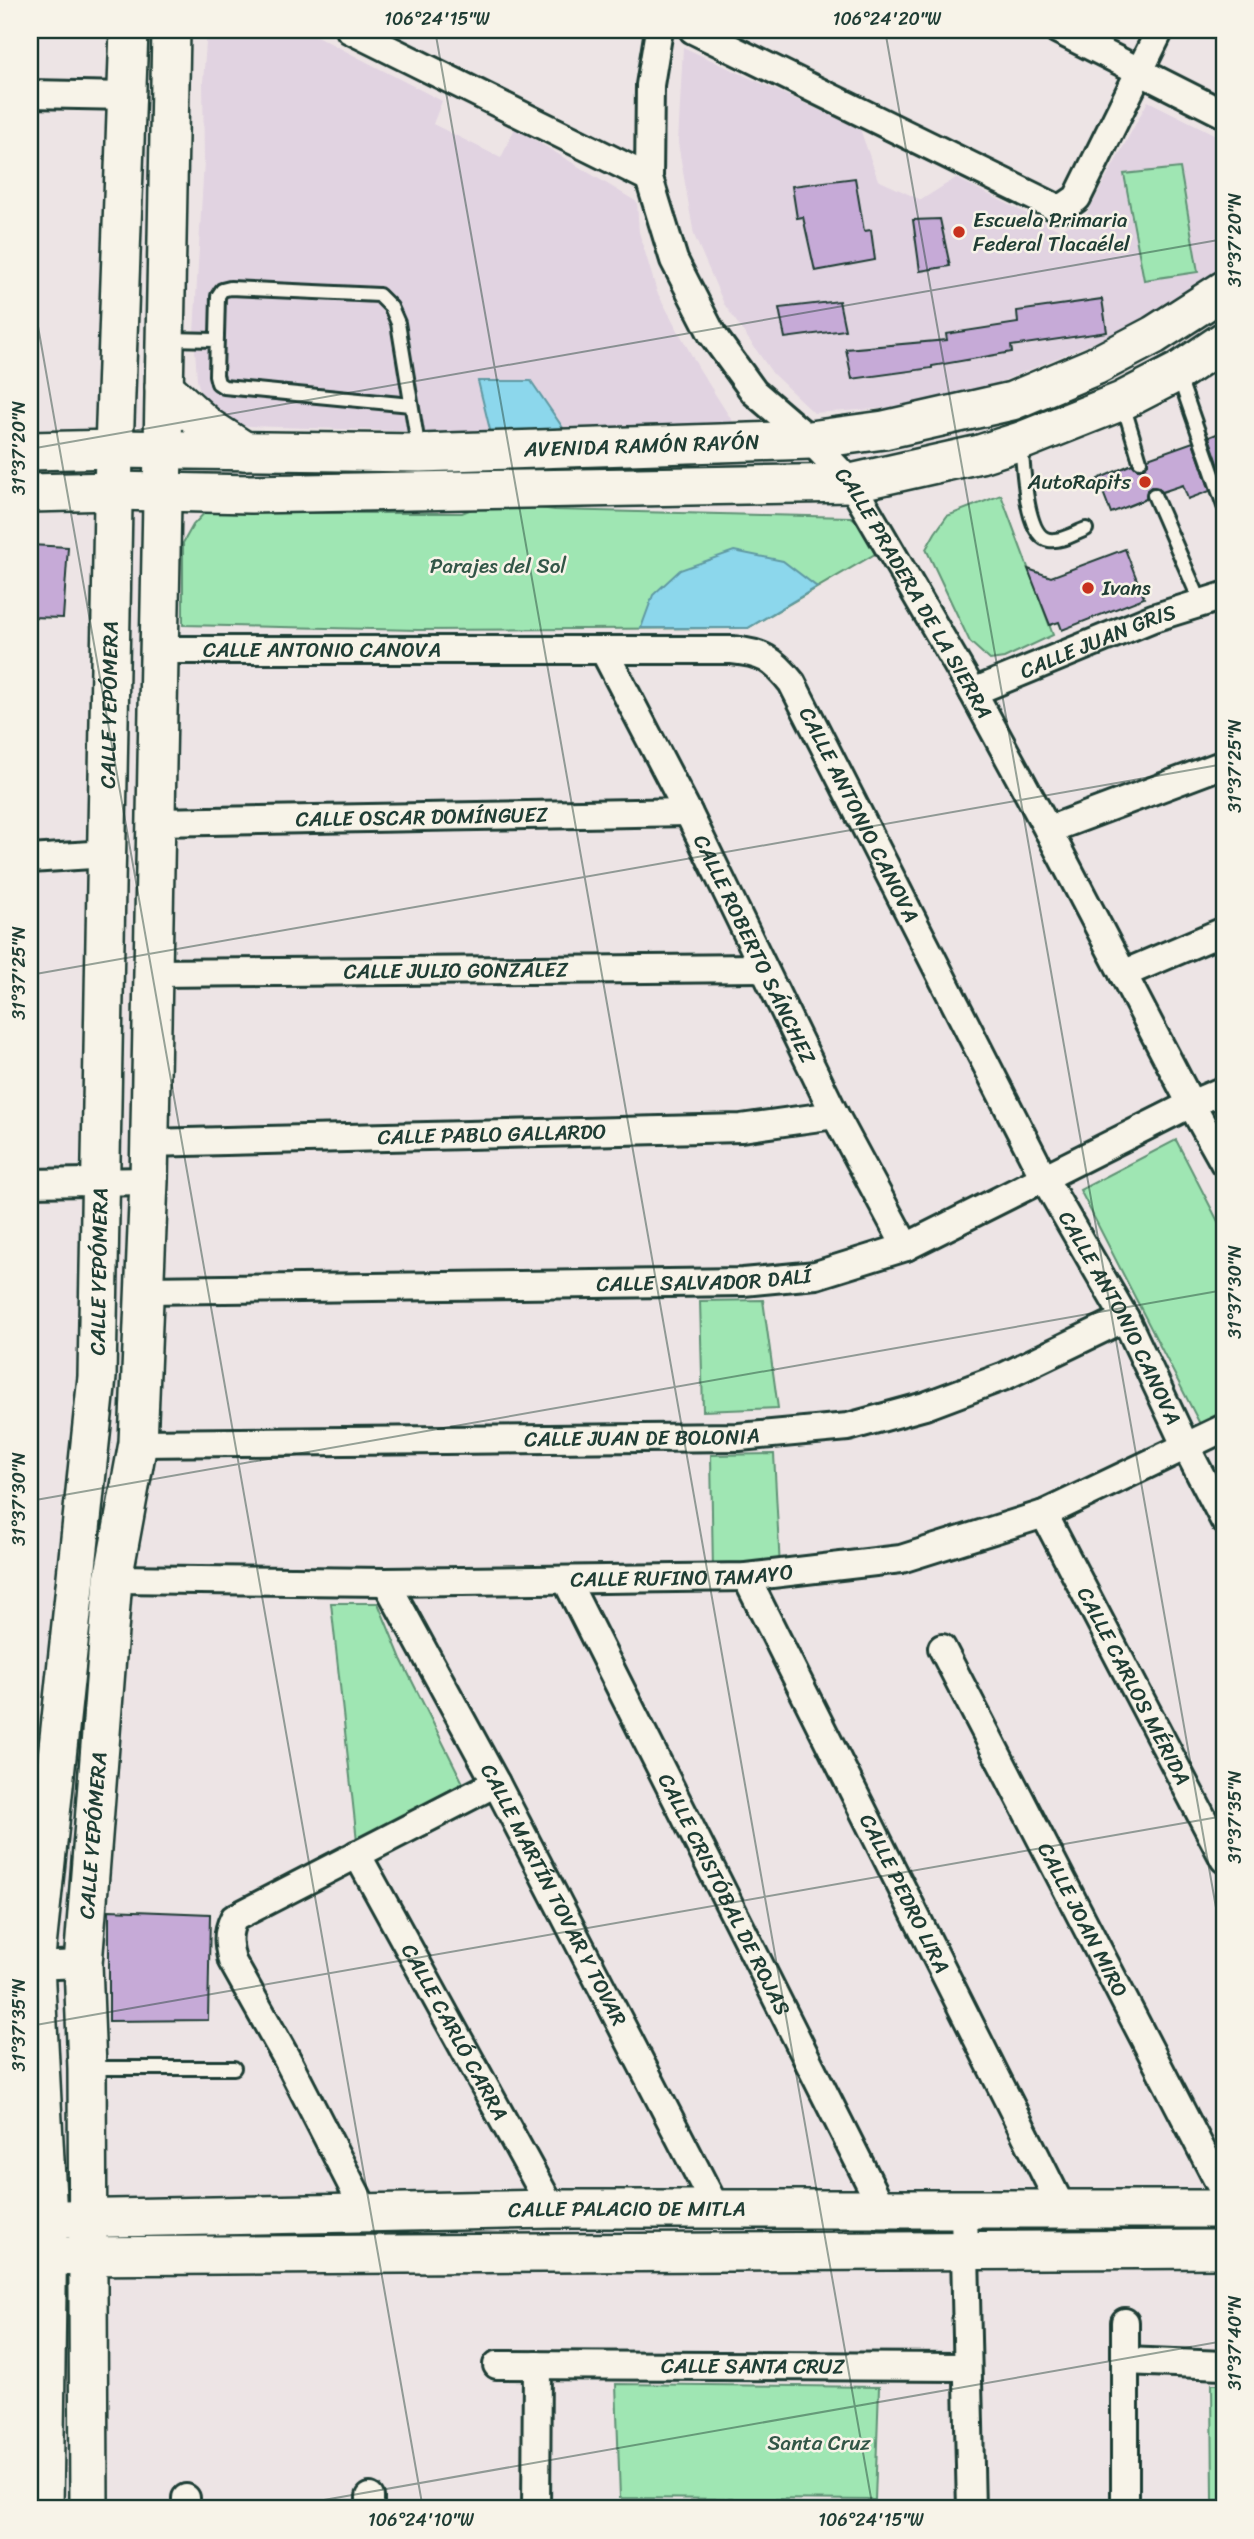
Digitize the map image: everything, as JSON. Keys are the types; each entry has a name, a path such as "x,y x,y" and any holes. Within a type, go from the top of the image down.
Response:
{"main road":[{"name":"CALLE YEPÓMERA","path":"44,2509 38,2415 39,2218 32,1966 97,1377 114,449 129,30"},
{"name":"CALLE YEPÓMERA","path":"89,2509 83,1964 113,1579 138,1443 149,1181 171,30"},
{"name":"AVENIDA RAMÓN RAYÓN","path":"30,451 114,449 419,453 810,440 884,430 1012,401 1095,366 1154,335 1224,290"},
{"name":"AVENIDA RAMÓN RAYÓN","path":"30,494 222,494 851,483 980,454 1021,441 1122,401 1178,372 1224,341"},
{"path":"164,387 208,427 245,451"},
{"path":"162,564 185,523 222,494"},
{"name":"CALLE PALACIO DE MITLA","path":"39,2218 87,2220 552,2209 1224,2210"},
{"name":"CALLE PALACIO DE MITLA","path":"39,2256 1224,2249"}],"street":[{"path":"350,30 649,178"},
{"name":"CALLE PRADERA DE LA SIERRA","path":"659,30 650,85 649,178 674,260 712,334 754,392 810,440 851,483 973,692 1224,1163"},
{"path":"693,30 1048,206 1064,207 1077,198 1160,30"},
{"path":"1058,30 1224,114"},
{"path":"30,94 127,96"},
{"name":"CALLE JUAN GRIS","path":"973,692 1153,618 1212,600"},
{"name":"CALLE ANTONIO CANOVA","path":"158,650 752,652 767,657 792,683 1044,1178 1125,1318 1224,1520"},
{"name":"CALLE ROBERTO SÁNCHEZ","path":"604,651 688,811 835,1115 906,1247"},
{"path":"1048,830 1224,764"},
{"name":"CALLE OSCAR DOMÍNGUEZ","path":"156,822 688,811"},
{"path":"30,859 107,854"},
{"path":"1123,974 1224,931"},
{"name":"CALLE JULIO GONZÁLEZ","path":"152,973 763,968"},
{"name":"CALLE SALVADOR DALÍ","path":"144,1290 743,1282 816,1275 906,1247 1224,1090"},
{"name":"CALLE PABLO GALLARDO","path":"149,1143 741,1128 835,1115"},
{"path":"30,1184 149,1181"},
{"name":"CALLE JUAN DE BOLONIA","path":"138,1443 739,1437 848,1427 925,1406 1005,1376 1125,1318"},
{"name":"CALLE RUFINO TAMAYO","path":"113,1579 386,1583 746,1577 901,1559 1044,1514 1224,1428"},
{"name":"CALLE CARLOS MÉRIDA","path":"1044,1514 1224,1859"},
{"name":"CALLE PEDRO LIRA","path":"746,1577 1063,2210"},
{"name":"CALLE CRISTÓBAL DE ROJAS","path":"566,1580 883,2210"},
{"name":"CALLE MARTÍN TOVAR Y TOVAR","path":"386,1583 496,1783 717,2210"},
{"name":"CALLE JOAN MIRO","path":"942,1648 1224,2193"},
{"path":"366,2213 233,1961 228,1944 228,1930 234,1918 496,1783"},
{"name":"CALLE CARLÓ CARRA","path":"357,1854 552,2209"},
{"path":"32,1966 83,1964"},
{"path":"964,2210 971,2509"},
{"path":"1125,2322 1125,2509"},
{"path":"1125,2361 1224,2365"},
{"name":"CALLE SANTA CRUZ","path":"496,2365 967,2367"},
{"path":"536,2509 537,2365"}],"lane":[{"path":"411,405 223,387 215,375 218,296 222,289 379,295 391,307 398,323 419,453"},
{"path":"165,339 216,340"},
{"path":"1178,372 1224,506"},
{"path":"1122,401 1140,461"},
{"path":"1021,441 1031,524 1038,536 1056,540 1086,529"},
{"path":"1154,495 1212,600"},
{"path":"86,2068 234,2068"}],"shaded area":[{"path":"207,30 305,30 442,101 433,124 501,158 515,128 637,202 639,232 657,292 698,367 736,427 563,428 531,381 478,381 491,434 249,426 224,422 206,412 197,380 194,333 204,161 203,82"},
{"name":"Escuela Primaria Federal Tlacaélel","path":"683,47 860,129 878,180 921,200 956,178 1059,230 1084,219 1148,101 1224,139 1224,266 1133,326 998,383 893,408 814,413 773,374 724,304 694,235 678,143"}],"green space":[{"path":"1180,168 1198,272 1144,280 1124,174"},
{"path":"1001,495 1053,635 1004,658 990,660 970,642 926,549 947,516"},
{"name":"Parajes del Sol","path":"242,501 303,513 462,513 489,502 555,510 851,517 874,533 880,551 748,628 418,630 183,625 183,543 193,525 210,507"},
{"path":"1176,1140 1224,1233 1224,1414 1201,1426 1080,1190"},
{"path":"763,1300 778,1408 703,1411 700,1301"},
{"path":"774,1454 780,1568 713,1571 711,1455"},
{"path":"331,1603 378,1603 401,1659 463,1783 357,1841"},
{"name":"Santa Cruz","path":"616,2384 879,2387 875,2500 620,2498"},
{"path":"1212,2384 1224,2384 1224,2500 1213,2500"}],"water":[{"path":"478,381 531,381 563,428 491,434"},
{"path":"734,551 783,561 817,587 748,628 641,628 653,595 680,570"}],"building":[{"path":"855,178 864,231 871,230 875,260 815,271 803,217 797,218 792,186"},
{"path":"940,219 950,266 920,271 913,220"},
{"path":"1102,299 1107,332 1011,346 1012,352 932,368 852,379 846,349 947,340 946,334 1018,323 1017,311"},
{"path":"839,301 845,330 785,338 779,308"},
{"path":"1224,431 1224,480 1209,437"},
{"name":"AutoRapits","path":"1193,442 1210,491 1188,499 1183,485 1162,492 1159,488 1151,487 1147,490 1146,499 1111,513 1098,479 1132,464 1137,469 1143,469 1148,464 1148,458"},
{"path":"30,545 68,547 63,618 30,617"},
{"name":"Ivans","path":"1125,549 1144,598 1062,630 1059,622 1050,625 1028,569 1051,577"},
{"path":"109,1910 210,1914 208,2020 109,2021"}],"place":[{"name":"Escuela Primaria Federal Tlacaélel","path":"959,232"},
{"name":"AutoRapits","path":"1145,482"},
{"name":"Ivans","path":"1088,588"}]}
